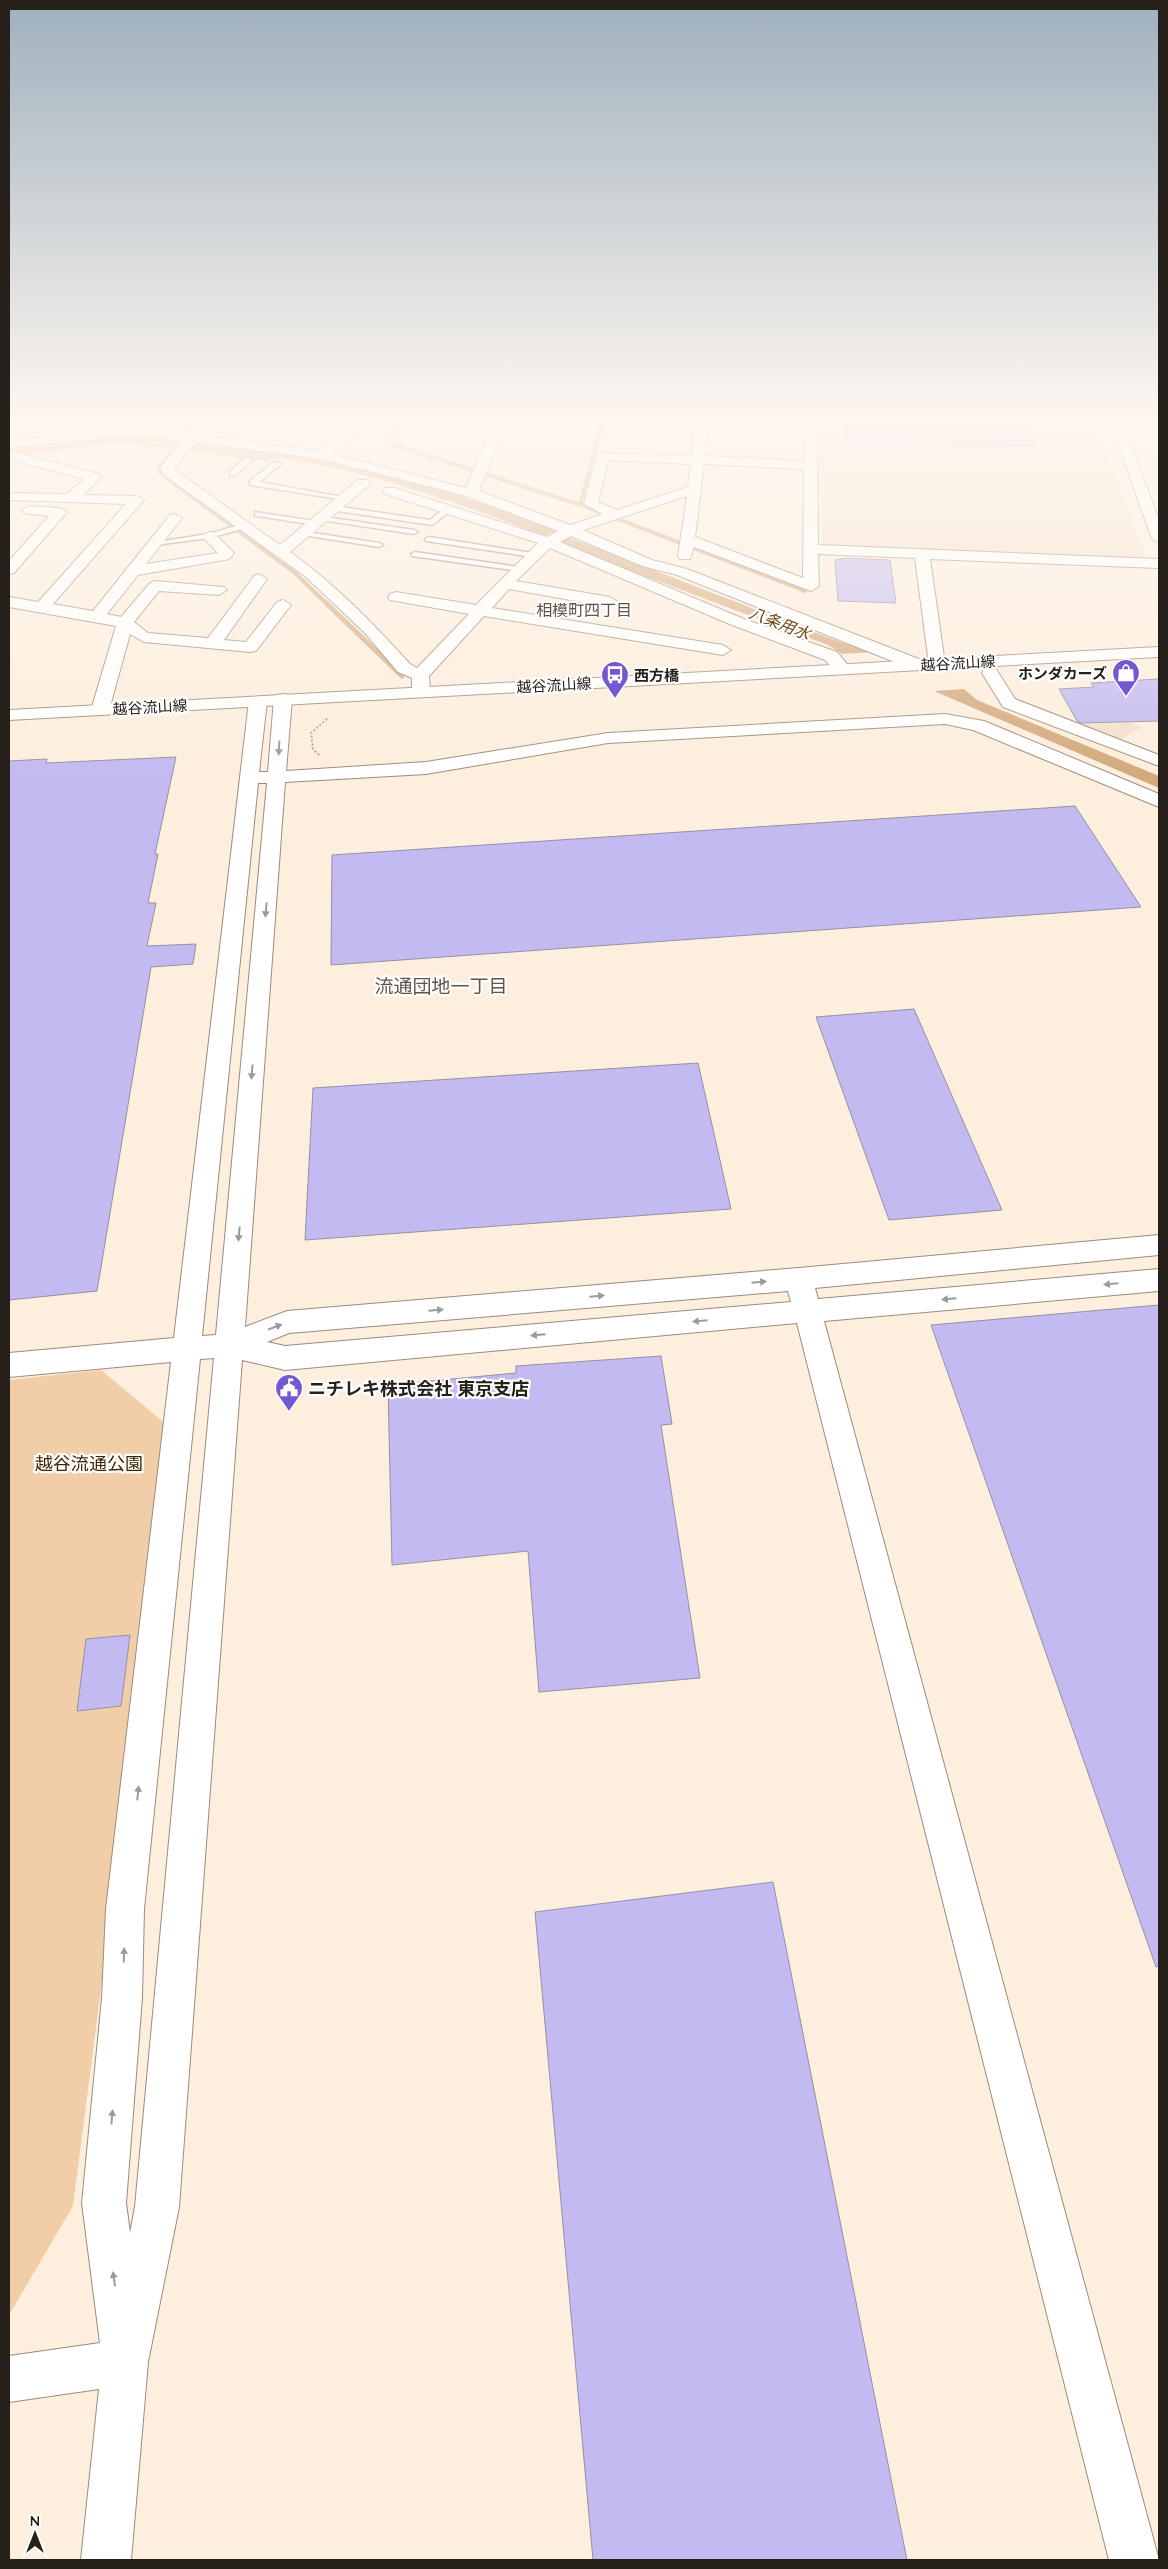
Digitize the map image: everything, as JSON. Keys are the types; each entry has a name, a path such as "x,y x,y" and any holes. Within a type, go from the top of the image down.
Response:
{"street":[{"path":"9,570 39,536"},
{"path":"42,607 105,536"},
{"path":"97,616 161,536"},
{"path":"132,571 224,556 227,552 209,536"},
{"path":"256,536 311,574 371,630 404,668 421,684 519,569 532,555 558,536"},
{"path":"279,553 299,536"},
{"path":"558,536 682,572 918,665"},
{"path":"558,536 730,636"},
{"path":"682,572 687,536"},
{"path":"687,539 811,586 810,536"},
{"path":"810,549 1159,564"},
{"path":"922,554 936,664"},
{"path":"213,643 259,580"},
{"path":"506,584 610,602"},
{"path":"100,710 125,623 155,586 219,590"},
{"path":"396,597 483,610 730,636"},
{"path":"9,602 97,616 125,623 144,637 250,647 283,605"},
{"path":"636,620 830,656 844,670"},
{"path":"714,676 730,636"},
{"name":"越谷流山線","path":"9,726 270,706 421,684 714,676 1159,652"},
{"name":"越谷流山線","path":"9,715 100,710 270,706 1159,664"},
{"path":"990,673 1009,703 1159,761"},
{"path":"106,2560 125,2362 157,2207 229,1345 270,706"},
{"path":"264,778 426,768 608,738 945,719 978,724 1159,802"},
{"path":"125,2362 104,2203 122,1998 125,1909 185,1349 264,778"},
{"path":"9,1365 229,1345 285,1358 803,1295 1159,1245"},
{"path":"803,1295 1159,1280"},
{"path":"803,1295 1134,2560"},
{"path":"9,2379 125,2362"}],"lane":[{"path":"155,543 209,536"},
{"path":"324,536 379,546"},
{"path":"429,539 532,555"},
{"path":"415,554 519,569"}],"shaded area":[{"path":"822,536 1138,536 1146,556 1143,558 1040,554 1041,557 828,547 822,544"},
{"path":"1126,721 1142,727 1122,739 1082,724 1121,723"}],"green space":[{"name":"越谷流通公園","path":"101,1370 173,1430 73,2206 9,2315 9,1380"}],"water":[{"name":"八条用水","path":"568,537 840,642 874,652 842,654 828,645 557,543"},
{"path":"964,689 977,700 1159,776 1159,788 934,691"}],"building":[{"path":"846,558 890,560 896,603 838,601 835,560"},
{"path":"1159,679 1159,721 1081,723 1077,721 1059,689 1094,687 1091,683"},
{"path":"176,757 155,854 158,854 148,903 156,903 147,946 196,944 193,964 151,967 97,1291 9,1300 9,761 47,759 46,763"},
{"path":"1075,806 1141,907 331,965 332,855"},
{"path":"914,1009 1002,1210 889,1220 816,1017"},
{"path":"698,1063 731,1209 305,1240 313,1088"},
{"path":"1159,1305 1159,1966 1156,1967 931,1325"},
{"path":"661,1356 672,1424 661,1425 700,1678 539,1692 528,1551 392,1565 388,1385 516,1373 516,1366"},
{"path":"130,1635 121,1706 77,1711 86,1639"},
{"path":"773,1882 907,2560 593,2560 535,1912"}],"waterway":[{"path":"245,536 295,573 328,605"},
{"path":"662,536 805,591"},
{"path":"326,603 402,676"}],"place":[{"name":"ホンダカーズ","path":"1126,697"},
{"name":"西方橋","path":"615,699"},
{"name":"ニチレキ株式会社 東京支店","path":"289,1412"}],"district":[{"name":"相模町四丁目","path":"584,610"},
{"name":"流通団地一丁目","path":"441,986"}]}
